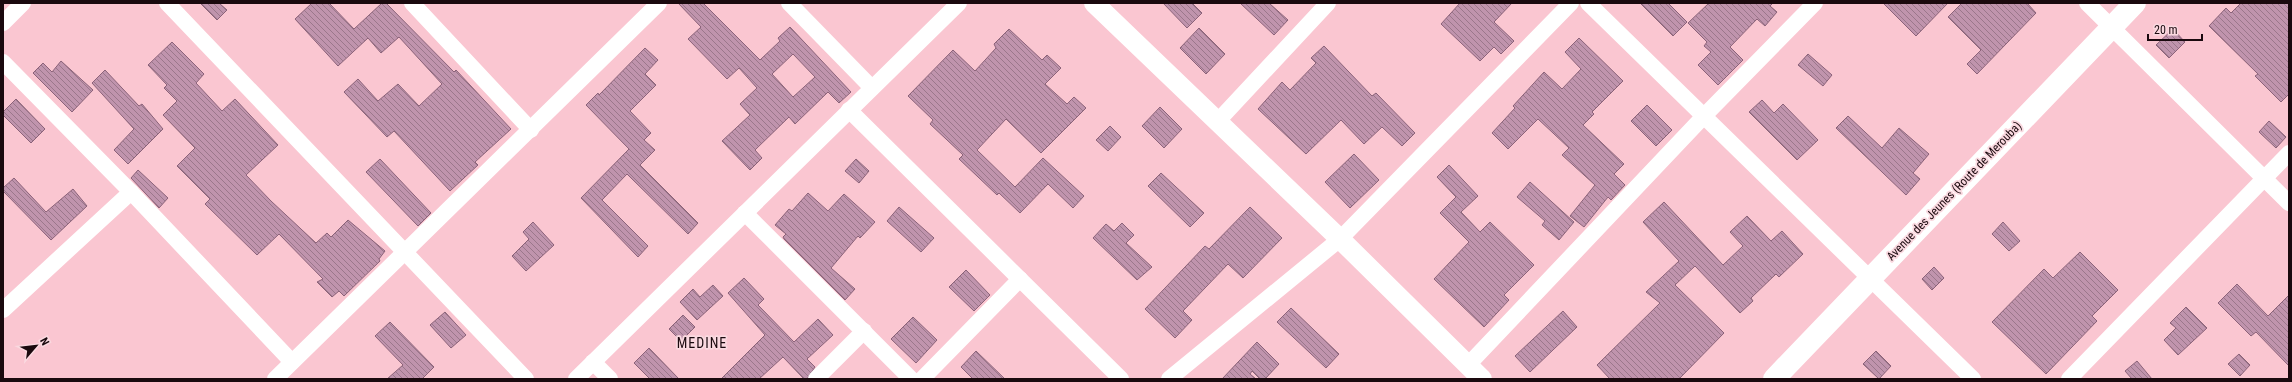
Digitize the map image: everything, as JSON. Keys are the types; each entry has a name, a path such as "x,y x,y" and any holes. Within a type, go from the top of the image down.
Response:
{"main road":[{"name":"Avenue des Jeunes (Route de Merouba)","path":"1774,379 2135,3"}],"street":[{"path":"3,23 23,3"},
{"path":"166,3 526,379"},
{"path":"412,3 531,130"},
{"path":"275,379 659,3"},
{"path":"789,3 872,88"},
{"path":"576,379 959,3"},
{"path":"1094,3 1340,239 1475,372 1704,116 1815,3"},
{"path":"1217,122 1328,3"},
{"path":"1169,379 1340,239 1571,3"},
{"path":"1588,3 1973,379"},
{"path":"2087,3 2289,203"},
{"path":"3,62 131,192 292,362"},
{"path":"849,110 1121,379"},
{"path":"2069,379 2289,153"},
{"path":"3,310 131,192"},
{"path":"745,213 911,379"},
{"path":"922,379 1020,279"},
{"path":"819,378 864,332"},
{"path":"593,362 610,379"}],"building":[{"path":"200,3 219,3 227,10 217,20"},
{"path":"312,3 329,3 354,29 382,3 386,3 454,72 456,70 511,129 475,162 478,165 450,191 394,131 387,137 344,92 358,79 378,101 398,84 419,106 442,84 399,37 381,53 368,38 338,66 295,19"},
{"path":"678,3 703,3 760,60 780,41 778,38 790,27 851,92 839,103 828,92 795,124 789,117 755,150 762,158 750,170 722,141 750,115 740,104 757,88 739,68 727,79 688,39 701,27","holes":["793,54 815,77 793,97 772,74"]},
{"path":"1163,3 1192,3 1202,13 1187,28"},
{"path":"1240,3 1269,3 1288,20 1274,35"},
{"path":"1460,3 1512,3 1494,22 1514,41 1501,54 1494,47 1480,61 1441,24"},
{"path":"1640,3 1668,3 1687,22 1673,36"},
{"path":"1709,3 1773,3 1770,6 1777,12 1765,26 1757,19 1730,47 1743,60 1718,85 1698,65 1711,52 1704,46 1707,42 1688,23"},
{"path":"1883,3 1948,3 1916,36"},
{"path":"1962,3 2027,3 2036,13 1977,74 1967,64 1981,50 1948,17"},
{"path":"2241,3 2289,3 2289,94 2281,102 2255,76 2258,74 2209,26 2226,8 2231,13"},
{"path":"1199,28 1225,54 1206,74 1180,48"},
{"path":"1009,29 1042,60 1047,55 1061,68 1045,84 1067,104 1074,97 1086,108 1041,153 1006,119 977,150 1015,187 1043,158 1084,196 1073,208 1048,184 1020,213 999,193 997,195 959,159 963,155 930,124 933,120 908,96 953,50 975,71 996,48 994,44"},
{"path":"2173,29 2185,42 2169,58 2156,45"},
{"path":"1579,38 1623,81 1592,112 1594,114 1583,125 1624,164 1614,174 1625,185 1611,200 1608,197 1584,227 1570,216 1595,185 1562,155 1569,148 1538,119 1508,149 1492,133 1515,108 1513,106 1544,72 1562,89 1581,69 1565,52"},
{"path":"172,42 204,74 196,83 222,111 235,99 278,145 246,175 271,201 316,243 327,233 331,237 348,220 385,251 379,259 380,261 344,296 339,291 332,297 317,282 323,279 279,234 257,255 205,204 210,199 177,166 195,148 163,115 177,101 164,88 167,85 148,65"},
{"path":"1324,46 1372,96 1376,93 1415,133 1402,146 1382,127 1364,144 1341,120 1306,154 1258,109 1282,82 1290,90 1316,63 1311,58"},
{"path":"645,48 658,60 645,74 656,85 630,111 651,133 644,140 655,150 640,165 698,223 688,234 627,174 602,200 648,246 638,257 581,198 629,149 586,105 598,93 599,95"},
{"path":"1808,54 1832,75 1823,86 1798,65"},
{"path":"61,61 93,90 72,112 33,73 43,63 52,72"},
{"path":"105,70 139,106 142,104 163,129 128,164 114,150 134,129 92,83"},
{"path":"16,99 45,129 31,143 3,115 3,112"},
{"path":"1762,100 1774,113 1783,104 1818,140 1797,160 1749,112"},
{"path":"1647,105 1672,130 1656,146 1631,121"},
{"path":"1160,107 1182,129 1164,148 1142,126"},
{"path":"1848,116 1882,148 1899,128 1929,154 1913,173 1920,179 1906,195 1836,128"},
{"path":"2269,121 2286,137 2276,148 2259,132"},
{"path":"1110,126 1121,137 1108,151 1096,140"},
{"path":"1354,154 1379,180 1350,208 1325,182"},
{"path":"380,159 431,213 418,226 366,172"},
{"path":"856,159 869,171 859,183 845,171"},
{"path":"1449,165 1478,196 1461,212 1480,232 1490,222 1534,265 1504,295 1509,300 1484,327 1434,279 1469,242 1440,213 1456,197 1437,177"},
{"path":"138,170 168,198 159,208 131,178"},
{"path":"1161,173 1204,213 1190,227 1148,186"},
{"path":"14,178 46,212 73,189 87,206 51,240 3,191 3,188"},
{"path":"1530,182 1574,222 1559,240 1542,225 1545,221 1517,197"},
{"path":"808,193 828,211 844,194 875,222 860,238 858,236 831,268 855,289 845,300 784,239 783,237 786,234 775,225 789,209 792,211"},
{"path":"1664,202 1723,265 1743,246 1730,232 1747,216 1771,241 1782,231 1803,254 1779,277 1776,274 1751,298 1753,301 1740,313 1695,266 1675,285 1724,333 1679,379 1610,379 1597,365 1660,303 1646,292 1679,261 1643,222"},
{"path":"899,207 934,238 921,252 887,221"},
{"path":"1250,207 1282,238 1243,278 1228,264 1183,311 1192,320 1175,338 1145,309 1205,246 1209,249"},
{"path":"533,222 554,245 526,271 512,256 529,239 523,232"},
{"path":"2003,222 2020,241 2009,251 1992,234"},
{"path":"1122,223 1134,235 1126,243 1152,267 1137,280 1093,238 1106,224 1114,231"},
{"path":"2080,252 2118,290 2092,316 2097,321 2046,374 1992,322 2044,269 2053,278"},
{"path":"1934,267 1944,278 1932,290 1922,279"},
{"path":"966,270 990,295 974,311 949,287"},
{"path":"744,278 764,299 758,305 794,342 818,319 833,335 807,359 815,367 807,379 804,379 783,357 759,379 721,379 765,335 728,293"},
{"path":"2237,284 2268,316 2289,295 2289,366 2256,332 2251,336 2218,303"},
{"path":"713,285 723,296 697,320 680,302 693,289 700,297"},
{"path":"2186,307 2207,328 2178,355 2164,340 2176,328 2170,323"},
{"path":"1291,308 1339,354 1326,368 1277,322"},
{"path":"1563,311 1577,327 1530,372 1515,356"},
{"path":"445,312 466,335 451,348 430,325"},
{"path":"683,315 695,327 681,341 669,329"},
{"path":"913,317 937,340 916,363 891,339"},
{"path":"390,322 434,367 422,379 387,379 403,365 375,336"},
{"path":"1257,342 1279,364 1265,379 1260,379 1252,371 1250,374 1256,379 1222,379"},
{"path":"649,348 679,379 650,379 634,363"},
{"path":"976,351 1005,379 973,379 961,367"},
{"path":"1876,351 1891,366 1879,379 1863,364"},
{"path":"2239,354 2250,365 2240,376 2228,364"},
{"path":"2137,361 2152,379 2132,379 2125,371"}],"district":[{"name":"MEDINE","path":"702,343"}]}
